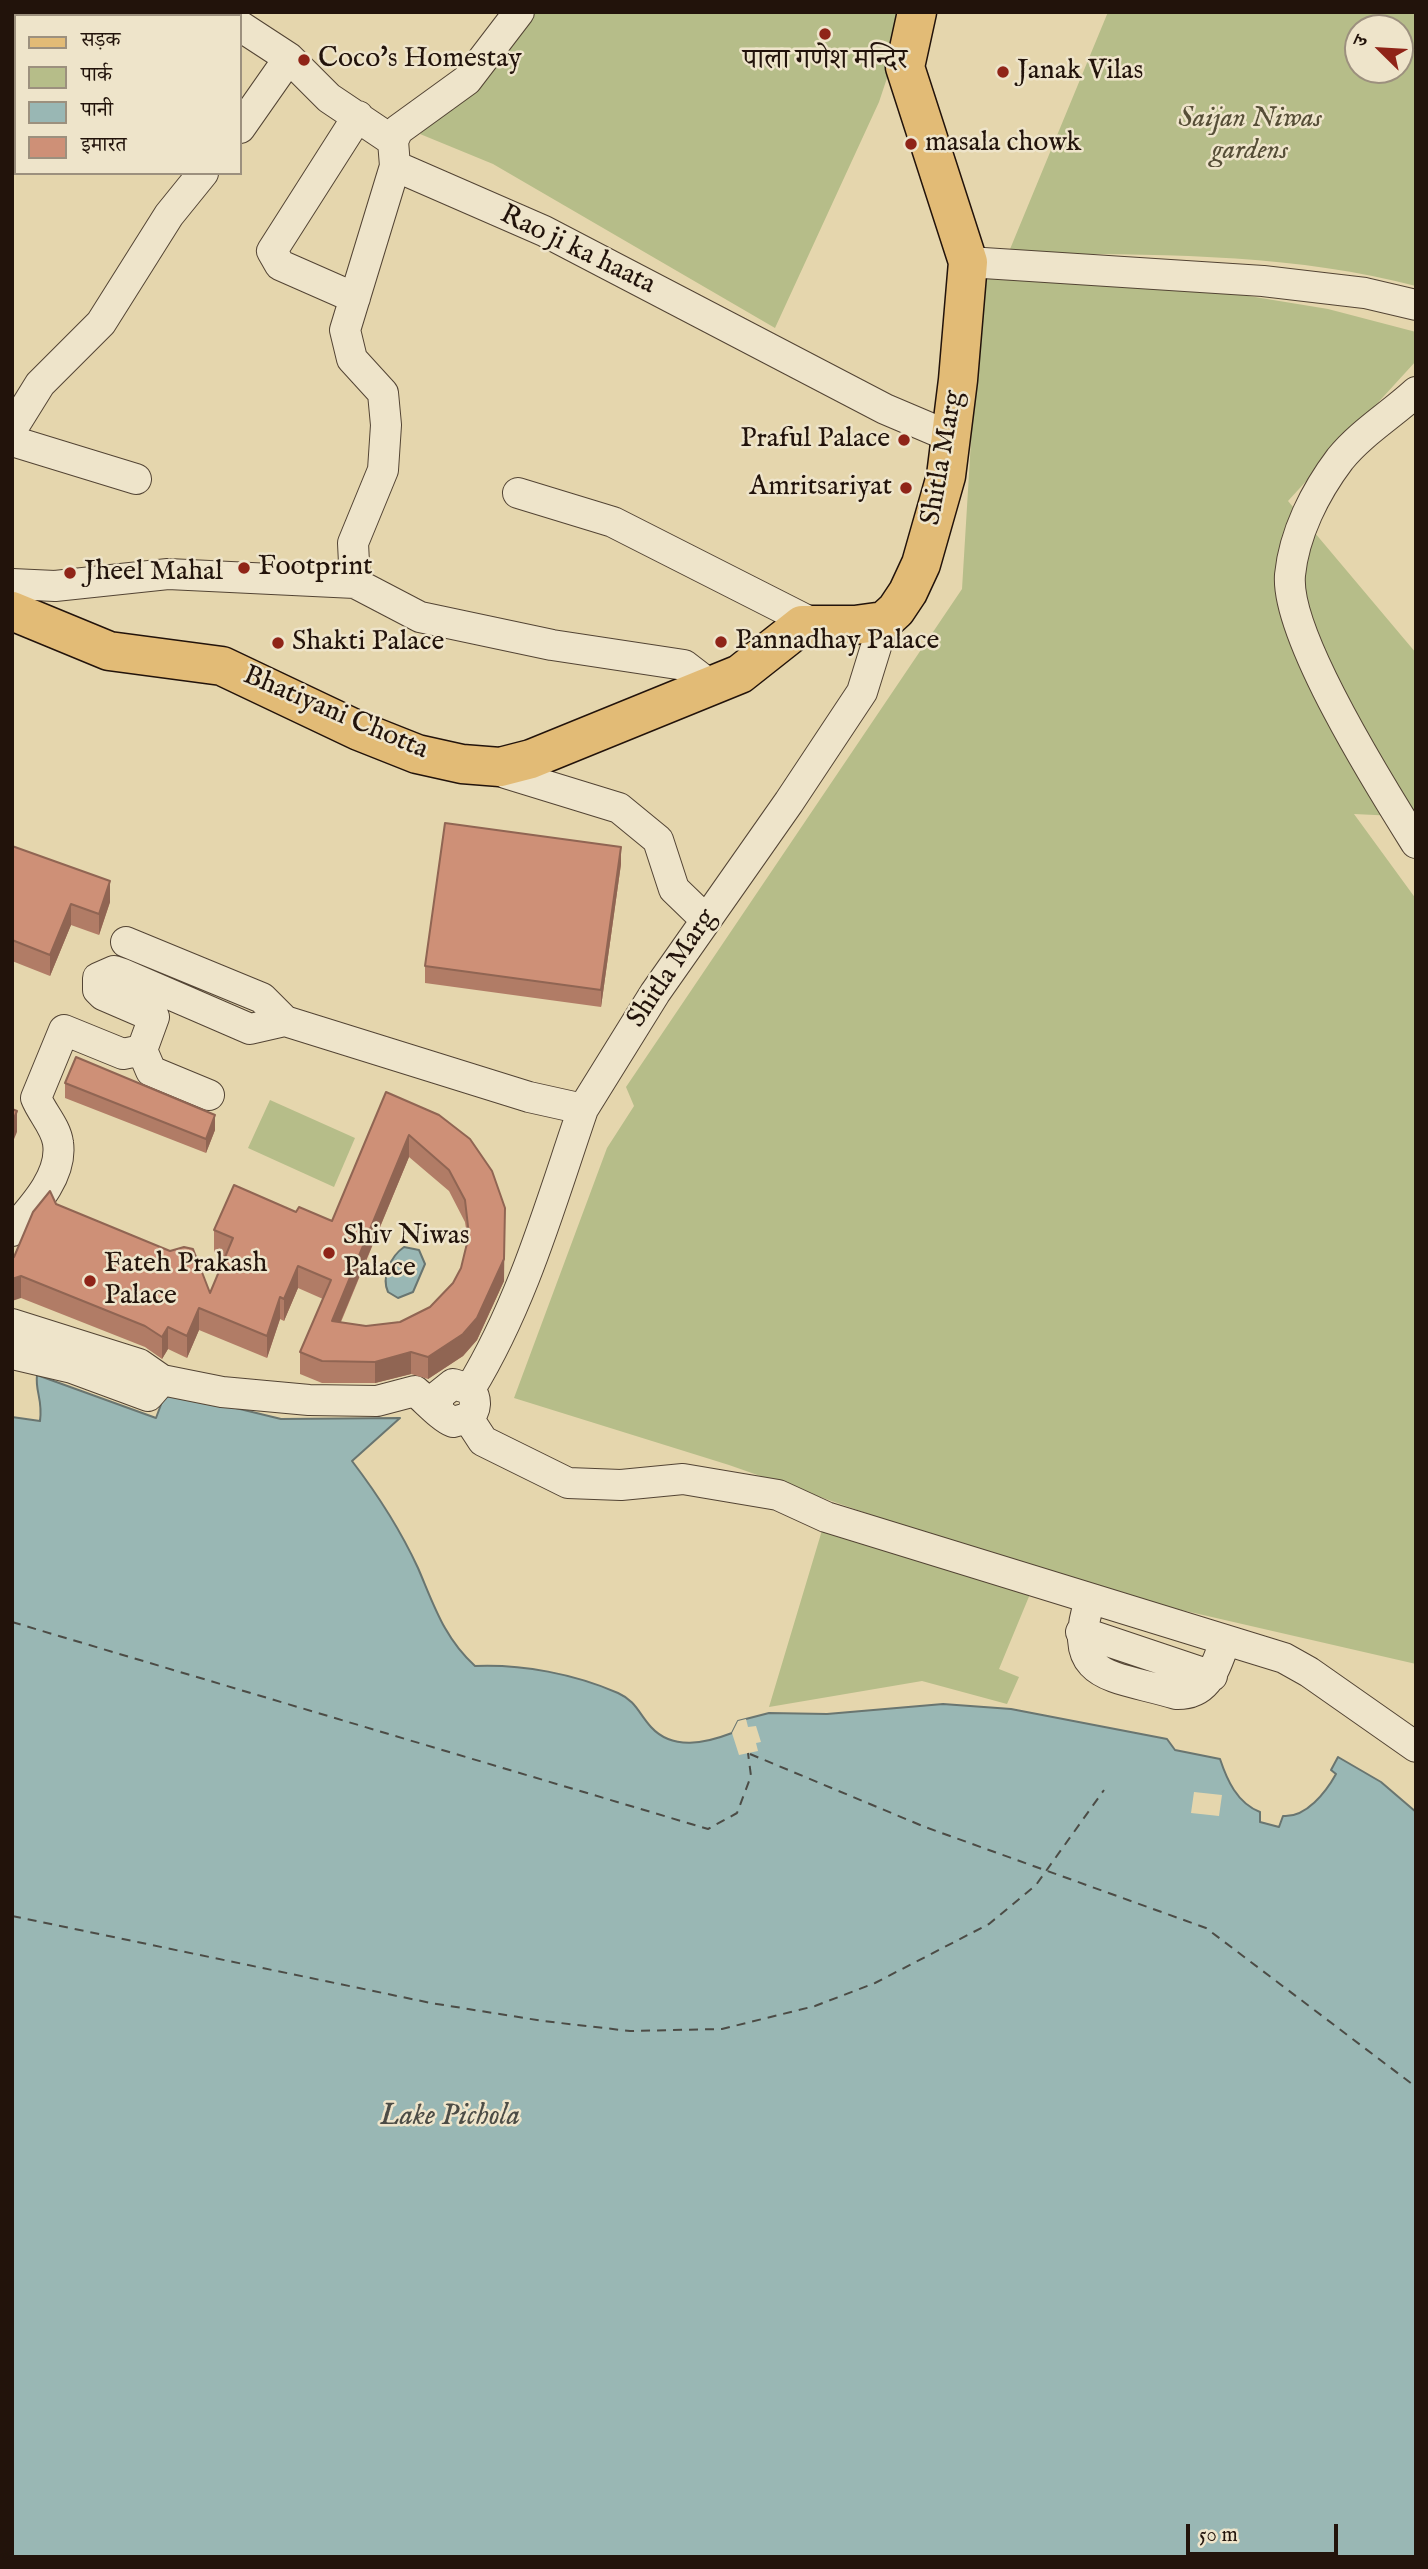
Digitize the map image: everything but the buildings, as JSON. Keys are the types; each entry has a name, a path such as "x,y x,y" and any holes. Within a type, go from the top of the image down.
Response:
{"main road":[{"name":"Shitla Marg","path":"884,621 902,601 921,564 946,476 968,262 905,67 918,12"},
{"name":"Bhatiyani Chotta","path":"12,611 109,651 222,666 359,731 417,754 462,764 500,767 531,759 752,667 784,637 812,623"},
{"path":"812,623 855,625 884,621"}],"street":[{"path":"355,583 353,543 383,470 386,425 383,393 352,359 345,330 398,130 467,80 519,12"},
{"name":"Rao ji ka haata","path":"242,27 289,58 329,98 358,116 394,153 885,409 951,438"},
{"path":"242,125 289,58"},
{"path":"355,298 280,265 272,251 358,116"},
{"path":"12,429 40,384 101,323 169,215 200,175"},
{"path":"968,262 1262,281 1365,293 1416,305"},
{"path":"1416,392 1362,437 1326,479 1304,523 1290,578 1293,603 1301,629 1325,682 1384,793 1416,843"},
{"path":"12,441 136,479"},
{"path":"518,493 613,522 812,623"},
{"path":"12,584 55,586 169,574 355,583 420,617 552,645 684,665 710,685"},
{"name":"Shitla Marg","path":"469,1404 531,1267 583,1109 705,919 789,802 862,692 884,621"},
{"path":"500,767 505,773 619,808 658,840 674,889 705,919"},
{"path":"126,942 262,999 285,1021 529,1097 583,1109"},
{"path":"209,1095 151,1071 142,1050 154,1017 103,995 98,990 98,978 106,973 123,974 250,1028 285,1021"},
{"path":"12,1231 45,1188 57,1161 58,1143 36,1098 64,1030 123,1054 142,1050"},
{"path":"12,1324 139,1364 162,1380 222,1392 309,1399 426,1400 438,1396 446,1387 457,1384 469,1404 483,1441 568,1483 621,1485 683,1479 738,1486 778,1495 826,1517 1296,1664 1416,1747"},
{"path":"426,1400 493,1348"},
{"path":"12,1354 72,1368 148,1396 162,1380"},
{"path":"1090,1600 1081,1632 1081,1647 1086,1659 1104,1671 1176,1694 1196,1691 1212,1676 1225,1642"}],"green space":[{"path":"535,12 904,12 905,24 879,102 775,328 493,164 420,134 453,103"},
{"name":"Saijan Niwas gardens","path":"1108,12 1416,12 1416,286 1367,275 1265,261 1109,254 1008,254"},
{"path":"981,276 1145,279 1328,309 1416,332 1416,361 1288,501 1416,653 1416,817 1354,814 1416,899 1416,1664 1177,1609 974,1551 729,1465 514,1398 607,1148 634,1106 626,1087 962,589"},
{"path":"270,1100 355,1138 334,1187 248,1148"},
{"path":"826,1517 1035,1582 999,1669 1019,1677 1007,1704 922,1681 769,1707"}],"water":[{"path":"404,1247 419,1250 425,1264 413,1292 398,1298 388,1292 386,1280 391,1261"},
{"name":"Lake Pichola","path":"37,1375 156,1418 166,1391 281,1419 400,1418 352,1461 396,1526 441,1620 464,1655 475,1666 548,1672 601,1686 624,1696 651,1727 669,1739 690,1743 711,1740 732,1733 738,1721 769,1713 827,1714 943,1704 1011,1709 1167,1739 1175,1750 1220,1759 1239,1797 1260,1812 1260,1822 1279,1827 1283,1816 1300,1813 1321,1796 1336,1774 1331,1770 1338,1757 1381,1782 1416,1812 1416,2557 12,2557 12,1417 40,1421"}],"pier":[{"path":"746,1719 748,1727 756,1726 761,1742 756,1743 758,1751 739,1755 732,1733 738,1721"},
{"path":"1194,1792 1222,1795 1219,1816 1191,1813"}],"ferry route":[{"path":"12,1622 708,1829 737,1813 751,1776 748,1753"},
{"path":"750,1754 925,1827 1206,1928 1416,2087"},
{"path":"12,1916 431,2003 543,2021 630,2031 722,2029 815,2006 875,1983 989,1924 1036,1885 1104,1790"}],"place":[{"name":"पाला गणेश मन्दिर","path":"825,34"},
{"name":"Coco's Homestay","path":"304,60"},
{"name":"Janak Vilas","path":"1003,72"},
{"name":"masala chowk","path":"911,144"},
{"name":"Praful Palace","path":"904,440"},
{"name":"Amritsariyat","path":"906,488"},
{"name":"Footprint","path":"244,568"},
{"name":"Jheel Mahal","path":"70,573"},
{"name":"Pannadhay Palace","path":"721,642"},
{"name":"Shakti Palace","path":"278,643"},
{"name":"Shiv Niwas Palace","path":"329,1253"},
{"name":"Fateh Prakash Palace","path":"90,1281"}]}
